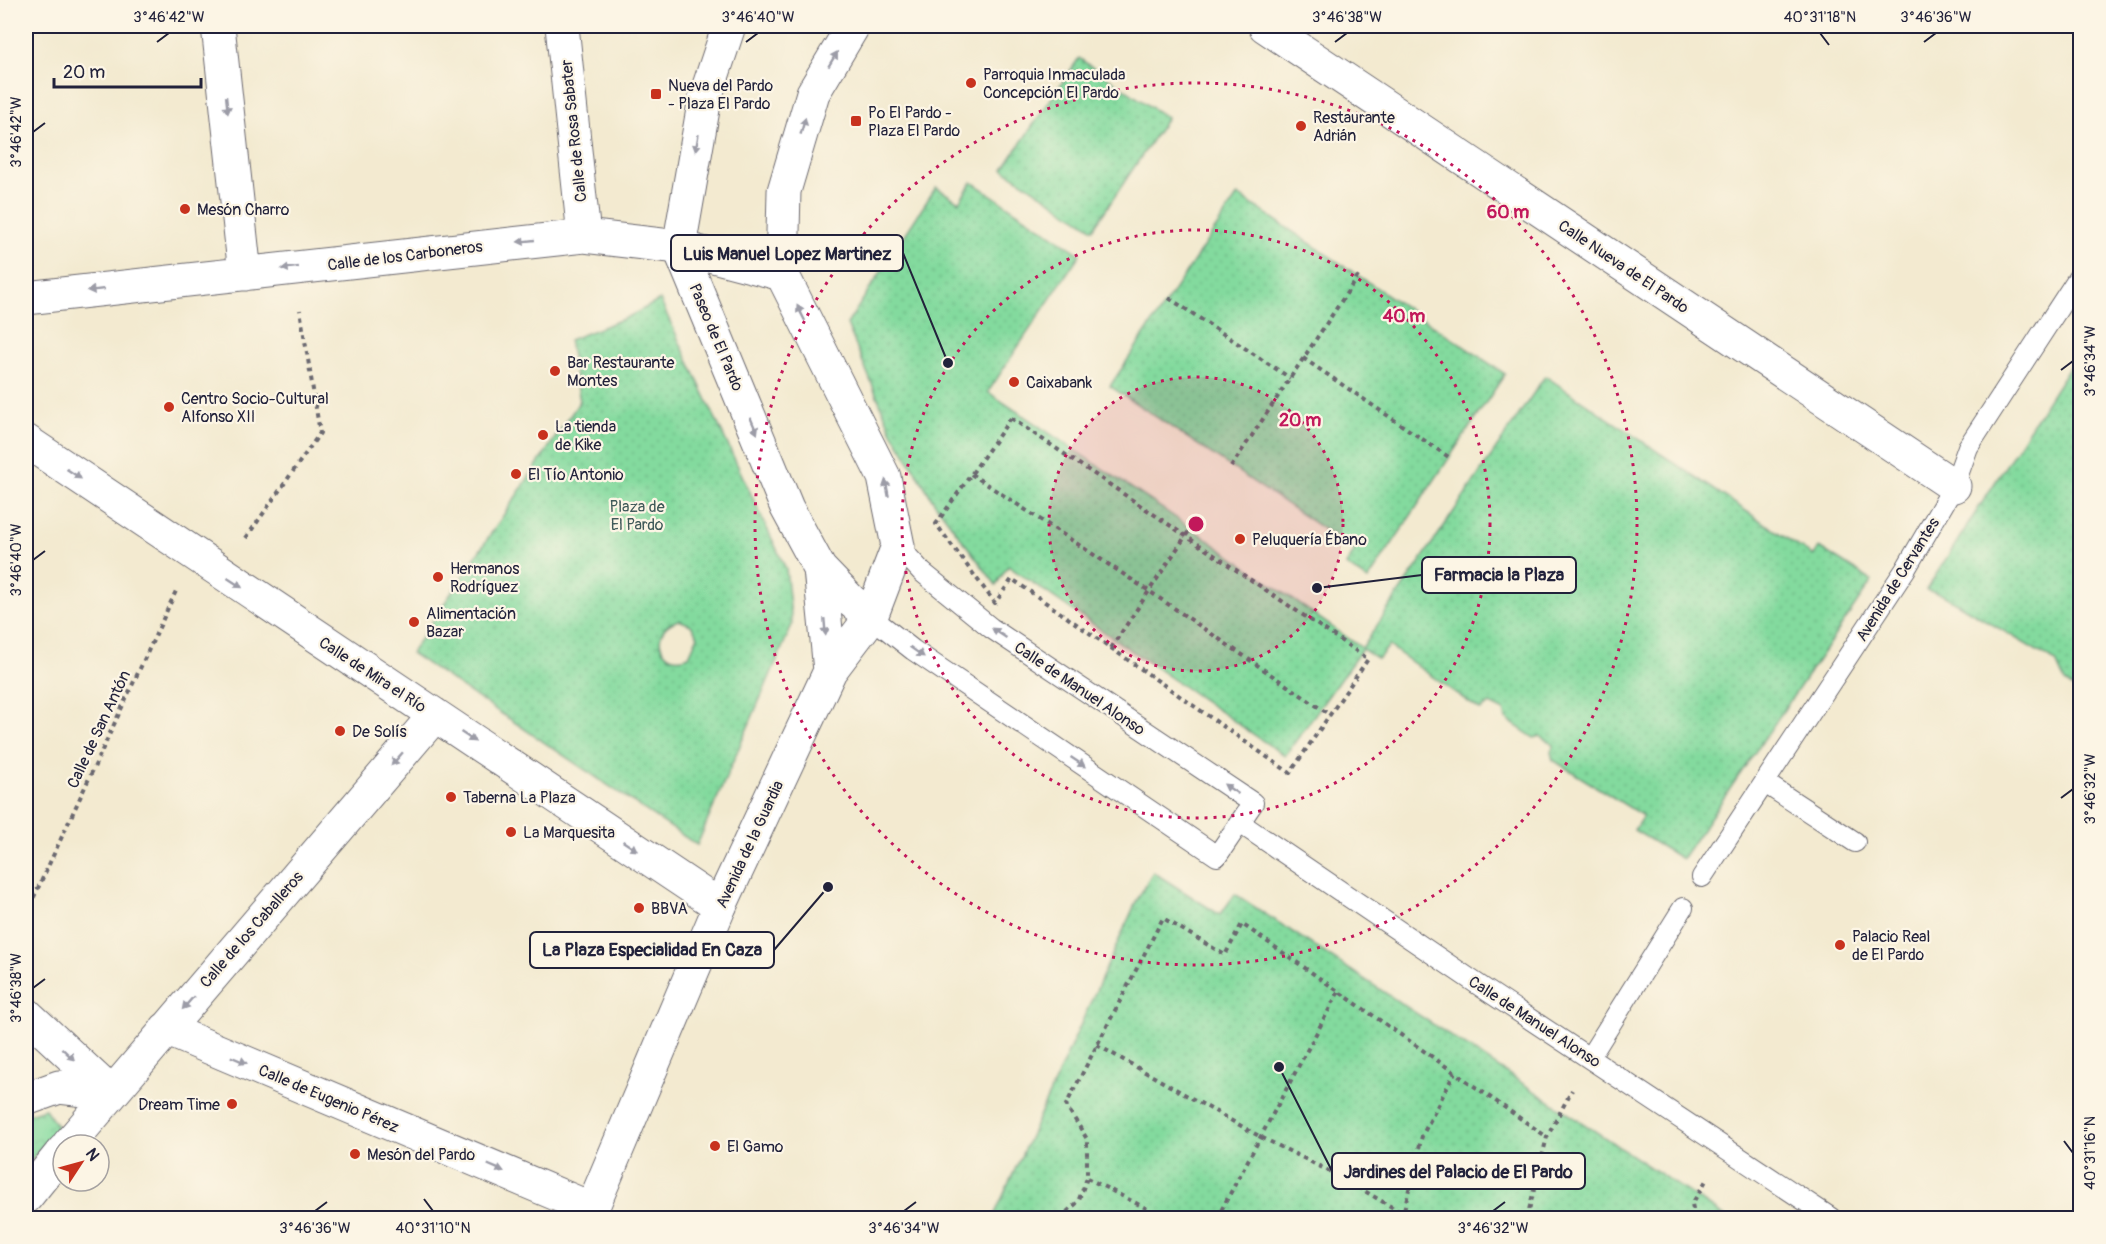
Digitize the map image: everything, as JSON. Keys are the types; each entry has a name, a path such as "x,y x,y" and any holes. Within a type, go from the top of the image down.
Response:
{"street":[{"path":"218,26 245,274"},
{"name":"Calle de Rosa Sabater","path":"562,26 584,236"},
{"path":"679,247 705,98 729,26"},
{"path":"853,26 813,93 784,191 782,274 884,477 898,546"},
{"name":"Calle Nueva de El Pardo","path":"1265,26 1954,486"},
{"name":"Calle de los Carboneros","path":"26,297 584,236 679,247 782,274"},
{"name":"Paseo de El Pardo","path":"679,247 787,507 820,569 850,600 871,616"},
{"name":"Calle de Mira el Río","path":"26,441 720,906"},
{"name":"Avenida de la Guardia","path":"590,1214 720,906 830,671 871,616 898,546"},
{"name":"Paseo de El Pardo","path":"820,569 830,671"},
{"name":"Calle de los Caballeros","path":"78,1133 435,715"},
{"path":"26,1014 111,1093"},
{"name":"Calle de Eugenio Pérez","path":"166,1029 590,1214"},
{"path":"26,1099 59,1087 111,1093"},
{"path":"26,1197 51,1166"}],"lane":[{"name":"Avenida de Cervantes","path":"1702,878 1905,570 1954,486 1968,447 2080,275"},
{"name":"Calle de Manuel Alonso","path":"871,616 913,650 1217,856 1253,803 991,628 930,579 898,546"},
{"path":"1765,783 1856,842"},
{"name":"Calle de Manuel Alonso","path":"1240,823 1486,990 1831,1218"},
{"path":"1590,1057 1683,908"}],"path":[{"path":"1231,467 1358,276"},
{"path":"1169,298 1290,378"},
{"path":"220,573 320,433 306,338"},
{"path":"1303,358 1450,458"},
{"path":"1011,418 1186,536 1368,659 1290,773 1012,579 995,603 936,524 1011,418"},
{"path":"971,474 1149,591 1330,715"},
{"path":"1110,648 1191,528"},
{"name":"Calle de San Antón","path":"26,914 193,555"},
{"path":"1060,1218 1078,1202 1087,1178 1087,1139 1066,1105 1163,918 1225,955 1242,924 1546,1137"},
{"path":"1217,1218 1259,1136 1339,991"},
{"path":"1097,1045 1259,1136 1340,1176 1402,1216 1422,1137 1455,1072"},
{"path":"1527,1218 1546,1137 1590,1057"},
{"path":"1695,1218 1692,1204 1725,1148"},
{"path":"1087,1178 1165,1218"}],"green space":[{"path":"1079,58 1167,118 1093,229 1003,169"},
{"path":"972,182 1080,254 988,392 1191,528 1362,648 1545,376 1813,556 1819,547 1872,581 1682,859 1634,830 1643,816 1553,760 1551,752 1554,745 1540,736 1534,738 1506,719 1504,711 1490,704 1480,710 1389,646 1378,659 1362,649 1285,756 1008,566 996,585 934,502 892,432 847,324 936,187 959,202"},
{"path":"1238,195 1505,374 1368,580 1346,565 1355,550 1110,386"},
{"name":"Plaza de El Pardo","path":"660,300 786,569 792,625 697,845 411,653 580,401 569,340 628,317","holes":["679,620 691,625 698,636 689,656 679,659 665,653 660,639 663,631"]},
{"path":"2080,350 2080,693 2065,682 2056,662 1943,595 1926,590"},
{"path":"1153,872 1220,915 1235,894 1727,1218 993,1218 1137,900"},
{"path":"45,1109 59,1129 55,1133 51,1133 51,1138 26,1165 26,1115"}],"place":[{"name":"Parroquia Inmaculada Concepción El Pardo","path":"971,83"},
{"name":"Nueva del Pardo - Plaza El Pardo","path":"656,94"},
{"name":"Pº El Pardo - Plaza El Pardo","path":"856,121"},
{"name":"Restaurante Adrián","path":"1301,126"},
{"name":"Mesón Charro","path":"185,209"},
{"name":"Luis Manuel Lopez Martinez","path":"948,363"},
{"name":"Bar Restaurante Montes","path":"555,371"},
{"name":"Caixabank","path":"1014,382"},
{"name":"Centro Socio-Cultural Alfonso XII","path":"169,407"},
{"name":"La tienda de Kike","path":"543,435"},
{"name":"El Tío Antonio","path":"516,474"},
{"name":"Peluquería Ébano","path":"1240,539"},
{"name":"Hermanos Rodríguez","path":"438,577"},
{"name":"Farmacia la Plaza","path":"1317,588"},
{"name":"Alimentación Bazar","path":"414,622"},
{"name":"De Solís","path":"340,731"},
{"name":"Taberna La Plaza","path":"451,797"},
{"name":"La Marquesita","path":"511,832"},
{"name":"La Plaza Especialidad En Caza","path":"828,887"},
{"name":"BBVA","path":"639,908"},
{"name":"Palacio Real de El Pardo","path":"1840,945"},
{"name":"Jardines del Palacio de El Pardo","path":"1279,1067"},
{"name":"Dream Time","path":"232,1104"},
{"name":"El Gamo","path":"715,1146"},
{"name":"Mesón del Pardo","path":"355,1154"}]}
